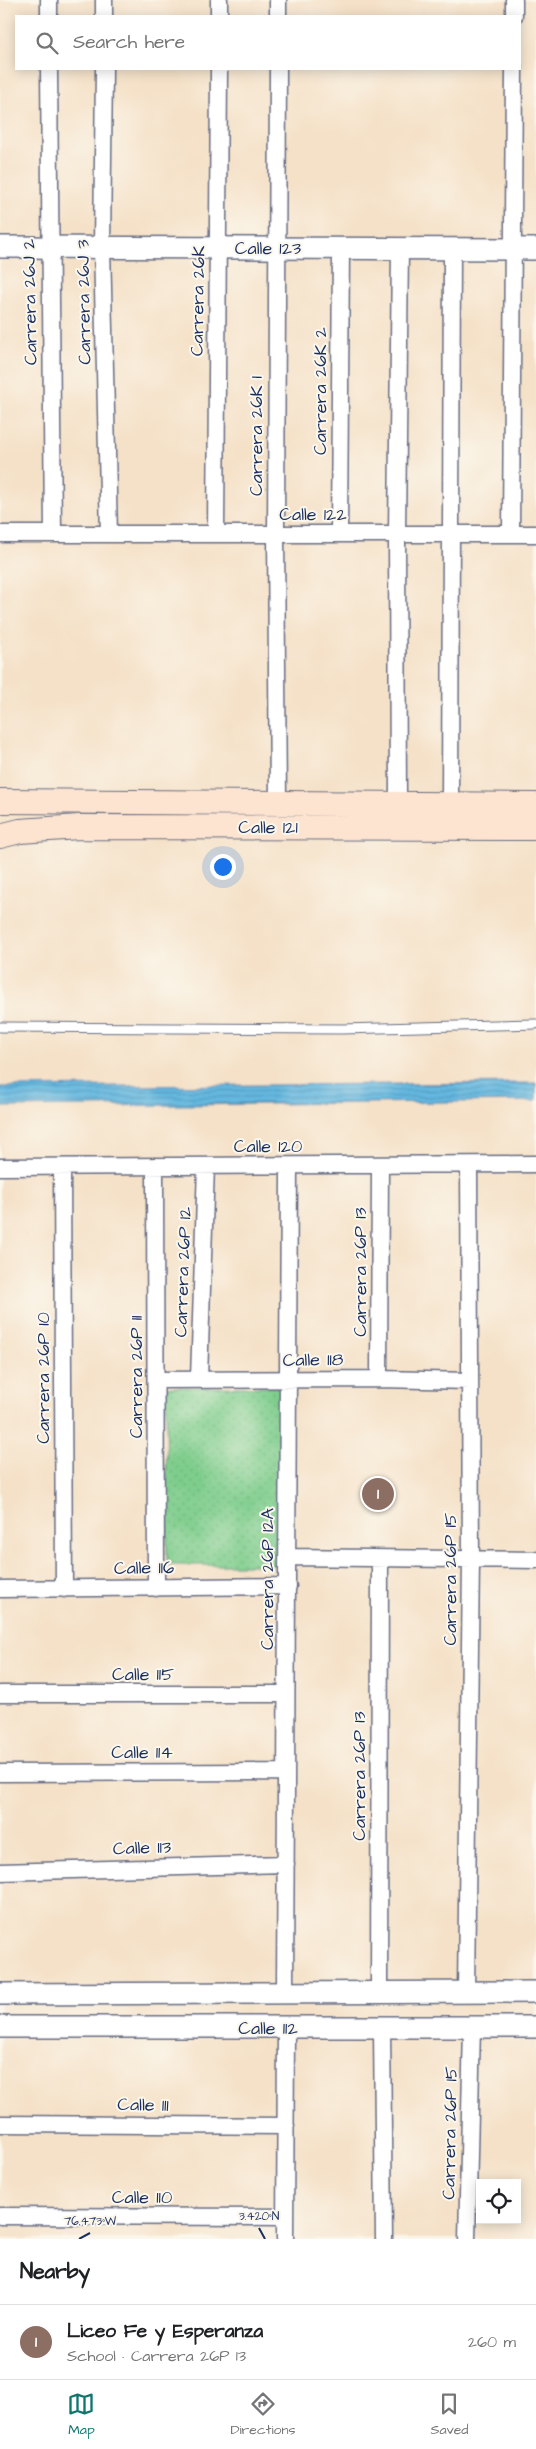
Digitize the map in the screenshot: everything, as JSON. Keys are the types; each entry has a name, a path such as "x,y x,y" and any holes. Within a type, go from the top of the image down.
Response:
{"main road":[{"name":"Calle 121","path":"0,801 536,805"},
{"name":"Calle 121","path":"0,836 20,831 79,827 536,828"}],"street":[{"path":"49,0 49,15"},
{"path":"104,0 104,15"},
{"path":"219,15 220,0"},
{"path":"278,0 278,15"},
{"path":"514,0 514,15"},
{"name":"Carrera 26J 2","path":"49,70 49,247 53,534"},
{"name":"Carrera 26J 3","path":"104,70 102,247 109,534"},
{"name":"Carrera 26K","path":"216,534 219,70"},
{"name":"Carrera 26K 1","path":"278,70 276,534 278,803"},
{"path":"511,534 514,70"},
{"name":"Calle 123","path":"0,247 536,249"},
{"name":"Carrera 26K 2","path":"339,534 341,248"},
{"path":"398,804 397,534 400,248"},
{"path":"450,804 452,249"},
{"name":"Calle 122","path":"0,534 536,534"},
{"name":"Calle 120","path":"0,1167 536,1164"},
{"name":"Carrera 26P 13","path":"379,1379 380,1165"},
{"name":"Carrera 26P 15","path":"466,1992 471,1560 469,1165"},
{"name":"Carrera 26P 11","path":"155,1166 156,1588"},
{"name":"Carrera 26P 12","path":"199,1378 206,1166"},
{"name":"Carrera 26P 12A","path":"285,1993 286,1864 284,1772 288,1586 289,1166"},
{"name":"Carrera 26P 10","path":"62,1167 64,1589"},
{"name":"Calle 118","path":"156,1380 199,1378 470,1381"},
{"path":"287,1558 536,1560"},
{"name":"Carrera 26P 13","path":"379,1993 380,1560"},
{"name":"Calle 116","path":"0,1589 288,1586"},
{"name":"Calle 115","path":"0,1694 286,1694"},
{"name":"Calle 114","path":"0,1773 284,1772"},
{"name":"Calle 113","path":"0,1872 286,1864"},
{"name":"Calle 112","path":"0,1994 536,1992"},
{"name":"Calle 112","path":"0,2027 536,2027"},
{"name":"Carrera 26P 15","path":"467,2239 472,2027"},
{"path":"285,2239 286,2028"},
{"path":"382,2028 384,2239"},
{"name":"Calle 111","path":"0,2124 286,2126"},
{"name":"Calle 110","path":"0,2216 285,2217"}],"lane":[{"path":"0,1027 342,1029 536,1024"}],"green space":[{"path":"166,1387 280,1387 281,1565 167,1565"}],"water":[{"path":"536,1083 536,1101 0,1107 0,1087"}],"place":[{"name":"Liceo Fe y Esperanza","path":"378,1494"}]}
